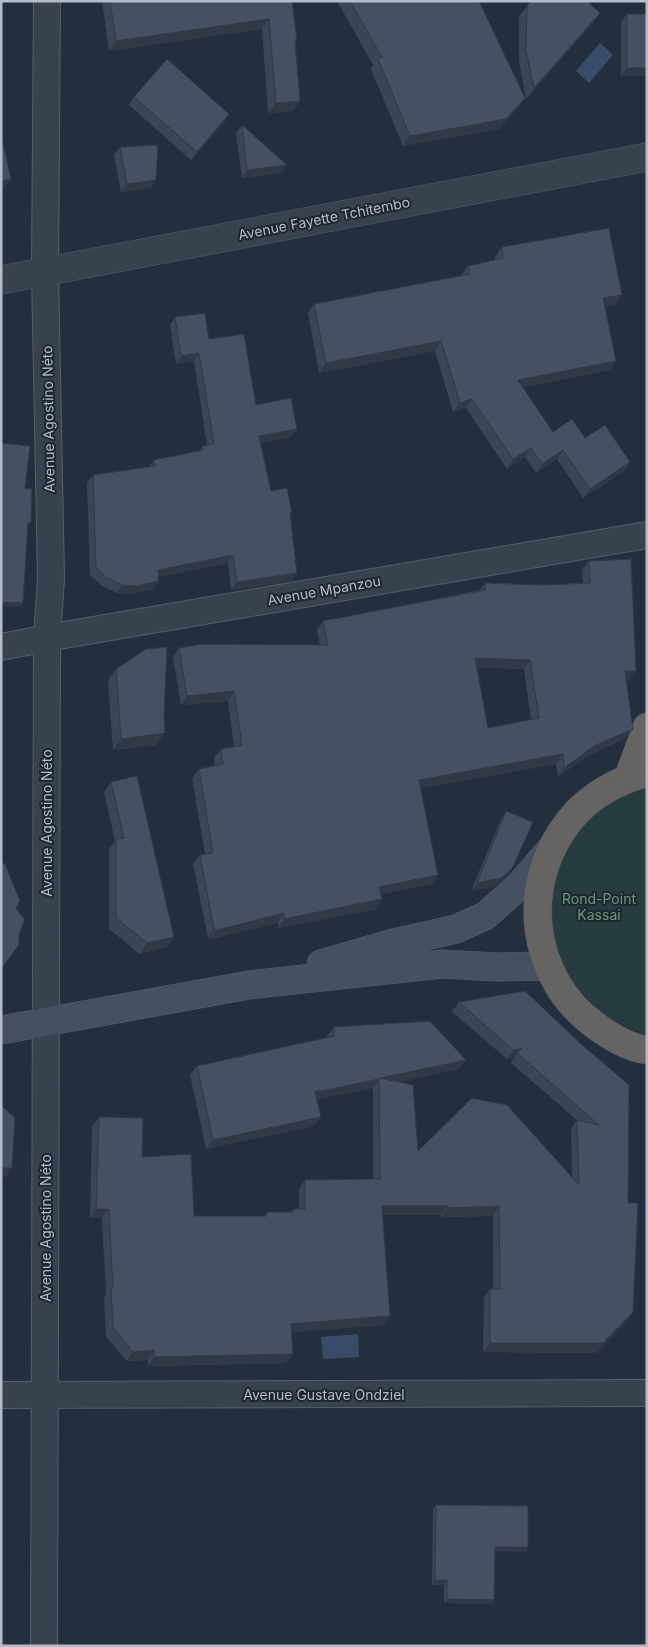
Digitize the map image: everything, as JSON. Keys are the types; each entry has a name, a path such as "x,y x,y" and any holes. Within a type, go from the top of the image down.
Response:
{"highway":[{"path":"645,1058 585,1018 563,994 547,966 537,927 538,887 551,849 570,819 596,795 637,775 647,727"}],"main road":[{"path":"249,985 390,944 456,929 485,916 519,886 551,849"},
{"path":"1,1030 249,985 442,964 498,967 547,966"}],"street":[{"name":"Avenue Agostino Néto","path":"44,1646 47,638 51,579 45,272 47,1"},
{"name":"Avenue Fayette Tchitembo","path":"1,280 647,157"},
{"name":"Avenue Mpanzou","path":"1,647 647,535"},
{"name":"Avenue Gustave Ondziel","path":"1,1395 647,1393"}],"green space":[{"name":"Rond-Point Kassai","path":"647,786 647,1034 638,1033 601,1013 572,982 554,944 550,902 560,860 582,825 615,798"}],"water":[{"path":"600,43 613,55 589,83 576,71"},
{"path":"358,1334 359,1357 323,1359 321,1337"}],"building":[{"path":"110,1 292,1 297,41 295,41 300,101 276,103 269,19 116,41"},
{"path":"350,1 479,1 525,98 506,119 410,136 378,59 382,57"},
{"path":"531,1 587,1 600,13 534,88 526,50 527,6"},
{"path":"627,14 647,14 647,68 627,68"},
{"path":"167,59 229,114 197,152 134,97"},
{"path":"242,125 287,165 247,170"},
{"path":"1,134 11,179 1,181"},
{"path":"158,145 156,180 127,184 120,147"},
{"path":"609,228 622,295 603,298 616,361 518,380 553,432 572,419 585,438 605,425 630,462 590,489 563,450 542,464 531,448 513,459 472,399 460,403 441,341 326,363 314,304 470,274 468,266 503,258 502,247"},
{"path":"205,313 209,339 244,334 256,405 291,398 297,429 259,436 271,491 287,488 292,513 290,513 297,573 237,582 233,555 158,570 159,581 136,586 122,585 106,577 96,567 93,475 155,466 154,460 203,450 202,446 214,444 199,353 181,356 175,317"},
{"path":"1,443 30,446 25,488 32,489 31,523 28,523 23,603 1,602"},
{"path":"631,559 636,671 625,671 633,729 594,746 564,768 563,754 419,780 438,875 379,887 382,899 284,919 284,913 217,930 216,928 214,929 200,855 213,853 199,769 223,764 221,749 242,745 234,691 187,696 179,648 202,644 328,645 323,621 485,590 485,583 543,585 590,583 589,561","holes":["475,658 530,660 539,718 488,728"]},
{"path":"167,647 165,733 121,739 116,669 146,649"},
{"path":"137,776 174,937 147,943 116,918 116,839 124,838 111,782"},
{"path":"506,811 533,822 513,867 501,878 477,883"},
{"path":"1,862 5,864 20,901 16,909 25,919 19,934 19,945 1,969"},
{"path":"525,991 581,1044 629,1085 628,1203 638,1203 633,1312 603,1343 490,1343 490,1289 500,1289 499,1206 447,1208 447,1206 382,1206 390,1316 291,1324 293,1354 154,1357 154,1350 133,1352 113,1327 109,1209 96,1209 99,1117 143,1118 142,1157 191,1154 194,1216 267,1216 267,1212 293,1212 293,1209 305,1209 305,1180 380,1179 379,1079 315,1091 321,1117 213,1140 197,1066 334,1036 334,1027 430,1021 466,1060 380,1078 413,1085 418,1151 472,1098 507,1105 579,1185 577,1120 599,1125 517,1053 522,1048 513,1050 459,1002"},
{"path":"1,1105 15,1118 12,1168 1,1168"},
{"path":"436,1505 528,1506 528,1547 495,1547 494,1600 447,1599 447,1580 435,1581"}]}
